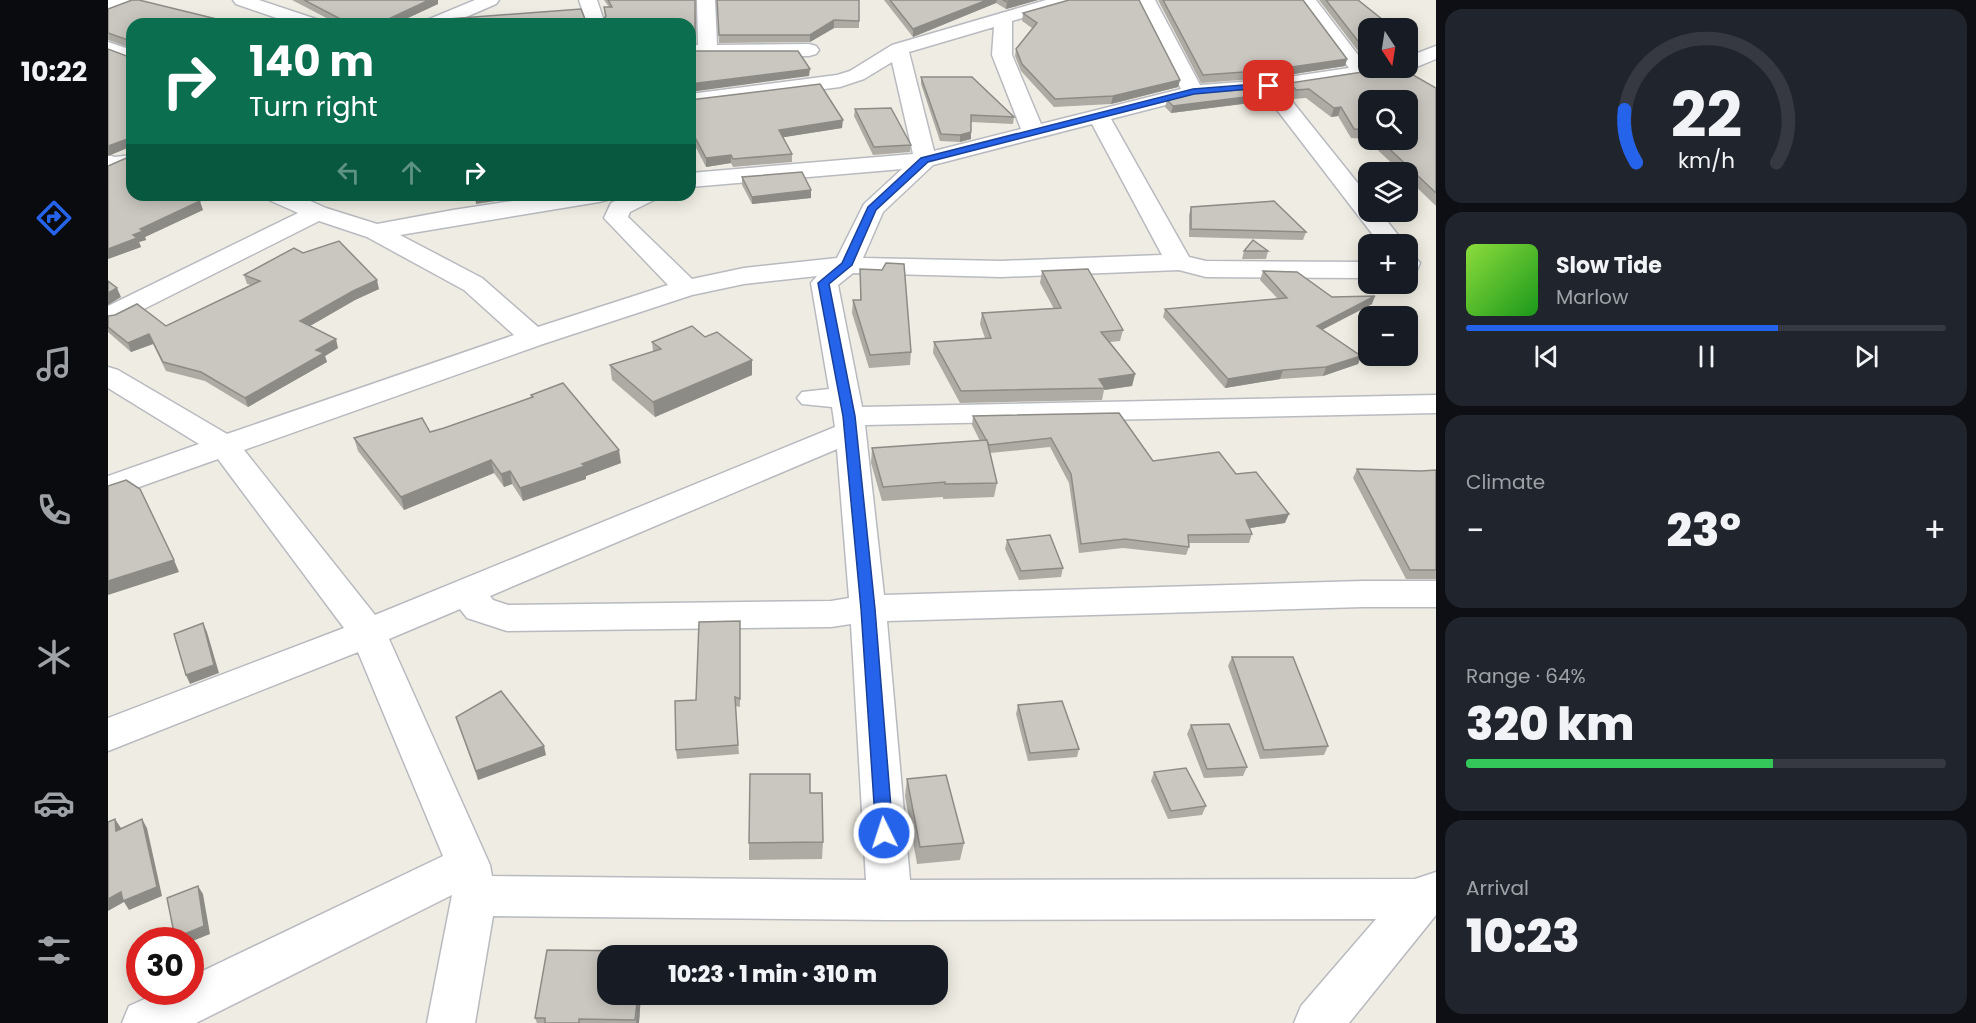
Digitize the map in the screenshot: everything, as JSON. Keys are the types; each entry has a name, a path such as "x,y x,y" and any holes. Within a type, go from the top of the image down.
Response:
{"street":[{"path":"108,4 123,0"},
{"path":"242,0 294,18"},
{"path":"448,18 490,0"},
{"path":"588,0 594,18"},
{"path":"706,0 699,51 809,50"},
{"path":"696,99 840,81 858,75 899,49 1065,0"},
{"path":"1146,0 1193,92"},
{"path":"1307,0 1358,66"},
{"path":"1003,18 1002,55 1033,132"},
{"path":"108,48 126,54"},
{"path":"899,49 925,160"},
{"path":"1418,59 1436,52"},
{"path":"1418,70 1436,76"},
{"path":"696,179 925,160 1193,92 1269,86 1358,74"},
{"path":"1269,86 1385,234"},
{"path":"1098,116 1179,261"},
{"path":"889,900 868,609 848,415 824,283 847,265 872,209 925,160"},
{"path":"290,201 317,213 376,232 473,284 533,338"},
{"path":"376,232 453,217 559,201"},
{"path":"634,201 619,208 616,218 686,288"},
{"path":"108,316 317,213"},
{"path":"108,487 533,338 686,288 744,276 847,265 1001,269 1179,261 1206,269 1358,270"},
{"path":"108,376 223,445 368,633 471,880 451,1023"},
{"path":"812,398 848,415"},
{"path":"108,735 368,633 466,591 848,415 1436,404"},
{"path":"466,591 480,609 507,618 831,614 868,609 1362,594 1436,594"},
{"path":"146,1023 471,880 889,900 1429,895"},
{"path":"1318,1023 1429,895"}],"building":[{"path":"132,0 139,0 212,18 126,18 126,39 108,33 108,9"},
{"path":"304,0 429,0 391,18 338,18"},
{"path":"608,0 695,0 695,18 605,18 604,7 612,7"},
{"path":"717,0 859,0 859,21 834,20 810,35 719,35"},
{"path":"890,0 987,0 913,29"},
{"path":"1069,0 1139,0 1180,80 1113,96 1055,99 1022,64 1016,49 1037,23 1023,13"},
{"path":"1163,0 1303,0 1347,59 1271,70 1203,75"},
{"path":"1326,0 1358,0 1380,18 1358,18 1358,41"},
{"path":"581,9 585,18 462,18"},
{"path":"108,49 126,56 126,139 108,146"},
{"path":"696,51 798,51 810,69 696,83"},
{"path":"1358,73 1358,78 1418,78 1436,88 1436,193 1418,176 1418,162 1403,162 1391,150 1418,150 1418,90 1358,90 1358,129 1354,129 1341,107 1334,108 1309,89 1296,90 1290,83"},
{"path":"921,77 972,77 1014,117 971,115 971,132 960,135 941,134"},
{"path":"820,84 843,120 779,130 792,154 733,159 731,155 706,158 696,139 696,99"},
{"path":"1265,88 1269,94 1173,106 1167,100 1195,93"},
{"path":"891,108 911,145 874,147 855,109"},
{"path":"126,158 126,201 200,201 140,229 143,231 133,235 137,238 108,249 108,166"},
{"path":"802,172 811,190 752,197 742,177"},
{"path":"1274,201 1306,232 1191,229 1191,207"},
{"path":"1253,240 1268,251 1244,251"},
{"path":"339,241 377,280 300,321 336,339 316,350 324,353 245,398 201,372 163,362 149,334 128,343 108,327 108,316 137,304 166,326 260,281 244,275 294,248 303,253"},
{"path":"886,263 904,264 911,352 870,355 853,300 861,300 860,269 882,270"},
{"path":"1088,269 1123,330 1101,332 1135,374 1099,379 1105,388 961,391 934,342 991,338 982,313 1061,308 1042,271"},
{"path":"1263,271 1297,272 1332,297 1375,296 1317,326 1358,354 1358,357 1326,367 1283,370 1228,379 1165,309 1287,298"},
{"path":"108,281 117,288 108,293"},
{"path":"692,326 705,337 717,332 752,360 653,402 610,365 661,349 652,342"},
{"path":"563,383 619,450 582,464 585,466 520,488 510,471 501,474 491,460 401,497 354,438 422,418 430,432 533,397 531,395"},
{"path":"1119,413 1153,461 1219,452 1236,474 1256,472 1289,514 1246,520 1252,534 1188,535 1189,547 1125,539 1081,544 1071,474 1051,438 989,445 973,416"},
{"path":"987,440 997,483 945,484 945,482 883,487 872,448"},
{"path":"1357,469 1436,470 1436,570 1410,570"},
{"path":"126,480 140,489 174,560 108,581 108,486"},
{"path":"1050,535 1063,568 1021,571 1007,540"},
{"path":"740,621 740,699 735,697 738,745 676,750 675,701 696,700 699,622"},
{"path":"203,623 214,665 186,675 174,634"},
{"path":"1232,657 1293,657 1328,746 1264,750"},
{"path":"501,691 544,746 476,771 456,717"},
{"path":"1062,701 1079,749 1030,753 1018,705"},
{"path":"1229,724 1247,767 1207,769 1191,725"},
{"path":"1186,768 1206,806 1171,811 1154,772"},
{"path":"750,774 810,774 810,793 822,793 823,842 749,843"},
{"path":"946,775 964,843 920,847 907,779"},
{"path":"115,819 116,831 142,819 157,887 123,901 121,892 108,899 108,822"},
{"path":"198,886 204,926 173,927 167,898"},
{"path":"547,950 597,951 597,1005 637,1005 635,1020 579,1019 579,1023 545,1023 545,1018 535,1018"}],"route":[{"path":"884,833 868,609 849,416 824,283 847,265 872,209 925,160 1130,106 1193,92 1269,86"}]}
